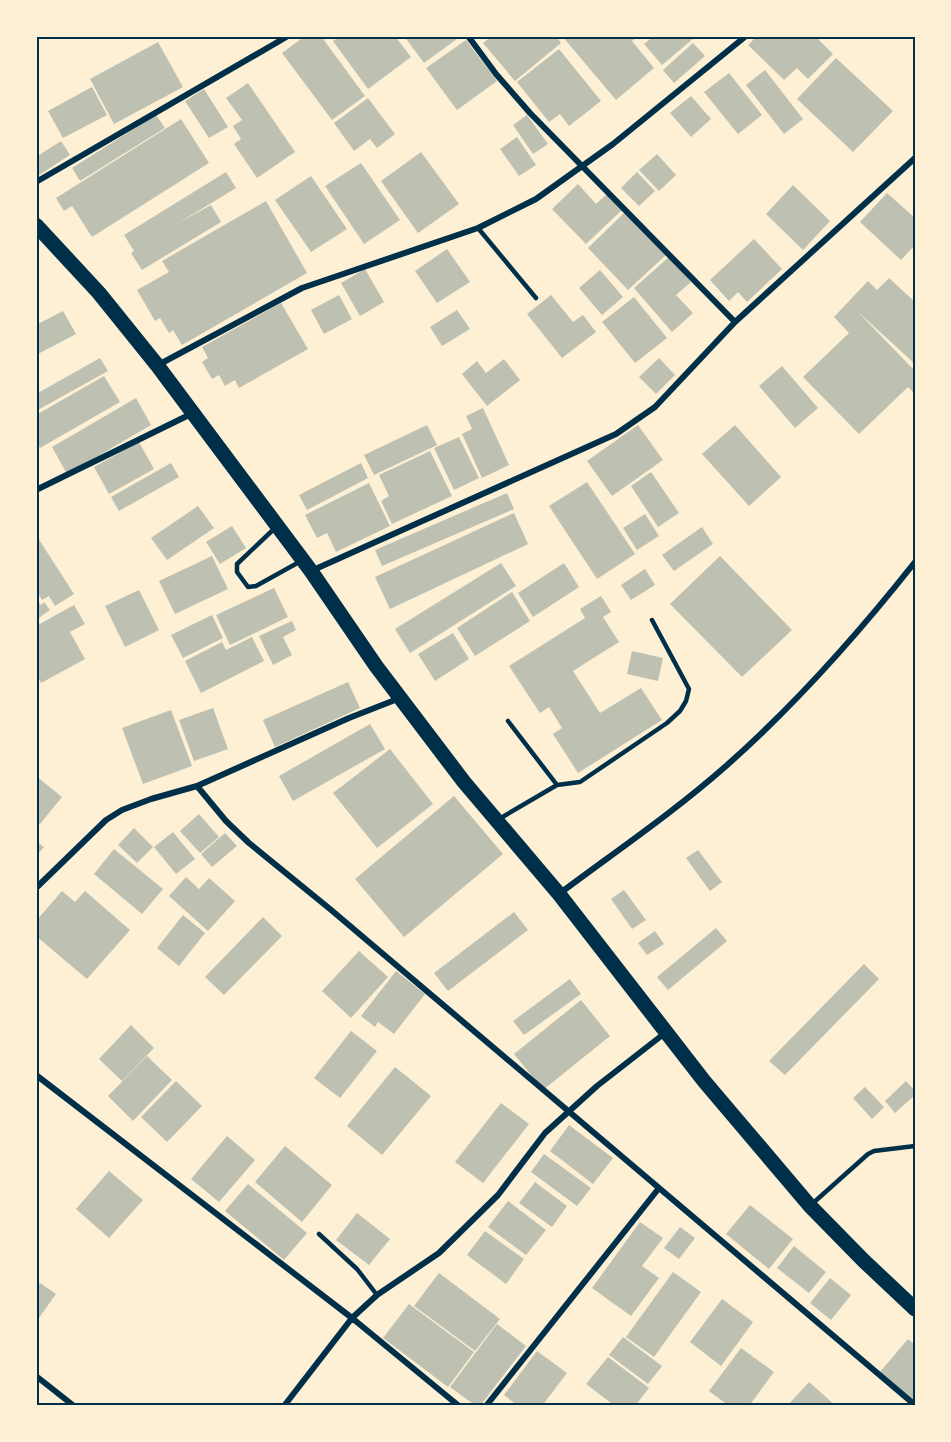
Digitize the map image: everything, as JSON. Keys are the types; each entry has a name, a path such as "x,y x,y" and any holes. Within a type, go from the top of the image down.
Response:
{"main road":[{"path":"36,225 99,292 157,365 307,566 376,666 464,782 559,894 747,1134 810,1206 915,1310"}],"street":[{"path":"36,182 288,36"},
{"path":"468,36 496,74 530,113 735,322"},
{"path":"157,365 302,288 478,228 536,199 583,166 746,36"},
{"path":"307,566 616,434 655,407 735,322 915,158"},
{"path":"36,490 193,413"},
{"path":"559,894 725,767 790,704 874,614 915,562"},
{"path":"36,888 106,820 122,810 198,786 349,718 400,698"},
{"path":"198,786 226,820 257,851 330,909 915,1405"},
{"path":"284,1406 352,1318 377,1295 447,1244 498,1194 545,1133 568,1111 666,1032"},
{"path":"36,1076 352,1318 459,1406"},
{"path":"486,1406 659,1188"},
{"path":"36,1376 74,1406"}],"lane":[{"path":"478,228 536,298"},
{"path":"276,527 237,564 237,572 248,587 307,566"},
{"path":"497,820 557,784 580,782 680,711 686,701 689,688 652,620"},
{"path":"508,721 557,784"},
{"path":"810,1206 868,1154 915,1146"},
{"path":"320,1234 357,1269 377,1295"}],"building":[{"path":"305,36 321,36 365,96 332,120 282,53"},
{"path":"341,36 395,36 411,57 368,89 333,41"},
{"path":"404,36 461,36 424,63"},
{"path":"492,36 556,36 561,43 515,81 483,43"},
{"path":"562,36 637,36 632,41 654,68 616,100"},
{"path":"654,36 692,36 694,38 662,65 644,44"},
{"path":"757,36 815,36 833,54 808,79 797,68 784,80 748,45"},
{"path":"466,40 497,81 457,110 426,68"},
{"path":"158,42 183,87 114,124 90,79"},
{"path":"693,43 705,56 674,83 663,70"},
{"path":"559,49 601,101 569,126 560,114 549,122 517,82"},
{"path":"836,58 893,111 853,152 797,99"},
{"path":"765,70 803,119 784,134 746,85"},
{"path":"729,73 762,115 738,134 704,92"},
{"path":"248,83 295,152 257,178 234,144 241,139 233,126 242,120 226,98"},
{"path":"92,87 107,115 63,138 48,111"},
{"path":"204,89 228,127 209,138 185,101"},
{"path":"691,96 711,119 691,137 670,113"},
{"path":"368,98 395,134 377,148 370,139 354,151 334,123"},
{"path":"156,115 165,128 80,181 72,168"},
{"path":"527,115 548,144 533,154 513,125"},
{"path":"181,119 209,163 92,237 72,206 64,211 56,198"},
{"path":"517,137 536,165 519,176 500,149"},
{"path":"61,141 70,155 36,177 36,157"},
{"path":"421,152 459,204 418,233 381,181"},
{"path":"657,154 676,175 659,191 639,170"},
{"path":"361,163 400,220 364,244 325,186"},
{"path":"226,172 236,188 177,224 211,205 221,222 142,270 131,253 134,251 124,235"},
{"path":"637,172 655,191 639,206 621,188"},
{"path":"311,176 347,229 311,252 275,200"},
{"path":"578,184 596,204 607,194 622,210 586,244 552,209"},
{"path":"793,185 830,221 803,250 766,214"},
{"path":"887,193 915,218 915,245 901,260 860,222"},
{"path":"266,201 307,273 182,345 173,330 169,333 160,318 155,321 137,290 169,272 162,261"},
{"path":"625,212 666,255 628,290 588,248"},
{"path":"754,239 782,269 747,302 738,292 729,301 710,280"},
{"path":"447,249 470,282 437,303 415,271"},
{"path":"669,257 691,282 676,295 693,313 672,332 634,288"},
{"path":"365,269 384,302 360,316 341,283"},
{"path":"600,270 623,297 602,315 579,288"},
{"path":"889,278 915,302 915,364 857,311 915,371 915,394 908,387 859,434 803,377 849,333 834,317 868,281 877,290"},
{"path":"339,295 352,319 324,334 311,310"},
{"path":"551,295 573,322 583,315 596,332 562,358 527,314"},
{"path":"634,297 667,338 635,363 602,322"},
{"path":"281,303 308,349 239,388 235,380 225,386 219,375 212,379 202,362 208,358 202,347"},
{"path":"457,310 470,329 442,346 430,327"},
{"path":"63,311 76,334 36,355 36,325"},
{"path":"100,358 108,371 36,411 36,394"},
{"path":"659,358 675,375 656,394 639,377"},
{"path":"504,359 520,380 487,406 462,374 477,361 486,373"},
{"path":"782,366 818,408 795,428 759,386"},
{"path":"104,376 120,402 40,448 36,440 36,415"},
{"path":"136,398 151,425 67,474 52,447"},
{"path":"483,408 509,465 482,478 462,434 472,429 466,416"},
{"path":"427,425 437,445 374,475 364,455"},
{"path":"638,425 663,460 612,496 587,461"},
{"path":"735,425 781,477 749,506 702,454"},
{"path":"459,437 479,478 454,490 434,448"},
{"path":"139,442 154,469 109,494 94,467"},
{"path":"430,451 452,496 392,524 381,501 389,496 379,475"},
{"path":"171,463 179,477 119,511 111,497"},
{"path":"361,463 368,478 307,510 299,495"},
{"path":"651,472 679,513 658,527 631,486"},
{"path":"587,482 635,554 597,579 549,506"},
{"path":"369,483 390,526 336,552 327,533 317,538 305,515"},
{"path":"507,493 514,509 382,566 375,550"},
{"path":"198,506 214,528 167,560 151,538"},
{"path":"514,513 528,544 390,609 375,577"},
{"path":"645,514 659,536 637,550 623,528"},
{"path":"232,526 246,548 220,564 206,542"},
{"path":"702,527 713,544 674,571 662,555"},
{"path":"36,535 74,594 55,606 49,596 42,600 36,590"},
{"path":"212,556 228,589 175,614 159,581"},
{"path":"720,556 792,630 742,677 670,604"},
{"path":"501,563 516,586 410,653 395,629"},
{"path":"564,563 579,587 533,617 518,593"},
{"path":"645,569 655,585 631,600 621,585"},
{"path":"274,588 288,617 230,645 216,615"},
{"path":"139,590 159,630 125,647 105,606"},
{"path":"512,592 530,621 475,656 457,628"},
{"path":"601,596 611,612 603,617 619,642 573,671 600,713 641,688 662,720 578,773 553,734 562,728 549,707 540,713 509,666 585,618 580,609"},
{"path":"36,599 41,605 44,602 50,610 36,620"},
{"path":"74,605 85,624 70,632 85,659 41,683 36,673 36,626"},
{"path":"212,615 223,638 183,658 171,635"},
{"path":"292,621 296,630 283,637 292,655 273,665 259,636"},
{"path":"453,633 469,659 435,681 418,654"},
{"path":"252,637 264,661 201,693 185,661 222,642 226,650"},
{"path":"632,651 663,658 658,681 627,674"},
{"path":"348,682 360,708 275,747 263,720"},
{"path":"213,708 228,749 194,761 179,720"},
{"path":"171,710 192,766 143,784 122,728"},
{"path":"370,724 385,749 293,801 279,776"},
{"path":"390,749 433,804 377,848 333,793"},
{"path":"36,776 62,797 40,824 36,821"},
{"path":"454,796 503,854 404,937 355,879"},
{"path":"199,814 219,837 200,853 180,831"},
{"path":"134,828 153,847 137,863 118,845"},
{"path":"173,832 195,859 176,874 154,847"},
{"path":"225,833 237,846 212,867 201,854"},
{"path":"36,841 44,847 36,856"},
{"path":"114,849 163,889 142,914 94,874"},
{"path":"698,850 722,882 710,891 686,858"},
{"path":"186,877 199,889 209,878 235,901 208,931 169,896"},
{"path":"624,890 646,920 632,929 611,899"},
{"path":"62,891 75,902 85,891 130,930 87,979 36,936 36,921"},
{"path":"514,912 528,930 448,991 434,973"},
{"path":"183,915 205,933 179,966 157,948"},
{"path":"263,917 282,936 224,995 205,977"},
{"path":"716,928 727,941 668,990 657,977"},
{"path":"655,931 664,944 647,955 638,943"},
{"path":"359,951 388,977 351,1018 322,991"},
{"path":"864,964 879,979 785,1075 769,1061"},
{"path":"396,971 425,994 394,1034 378,1022 375,1027 361,1016"},
{"path":"570,979 581,994 524,1035 513,1021"},
{"path":"581,1000 610,1036 543,1090 514,1054"},
{"path":"131,1025 154,1048 122,1081 99,1059"},
{"path":"351,1031 377,1051 340,1098 314,1078"},
{"path":"147,1056 172,1080 133,1121 108,1096"},
{"path":"395,1067 431,1096 382,1155 347,1126"},
{"path":"176,1081 202,1106 167,1142 141,1117"},
{"path":"906,1081 915,1091 915,1095 895,1113 885,1101"},
{"path":"865,1087 884,1107 872,1119 853,1098"},
{"path":"501,1103 529,1124 483,1183 455,1162"},
{"path":"569,1125 613,1158 593,1184 550,1151"},
{"path":"227,1136 255,1160 219,1202 191,1179"},
{"path":"285,1146 332,1185 302,1222 255,1182"},
{"path":"544,1154 591,1188 577,1206 531,1172"},
{"path":"109,1171 143,1200 109,1238 76,1209"},
{"path":"535,1182 567,1206 552,1227 519,1203"},
{"path":"248,1184 307,1233 284,1260 225,1211"},
{"path":"508,1201 546,1230 526,1255 488,1227"},
{"path":"750,1205 793,1239 769,1269 726,1234"},
{"path":"357,1213 390,1239 369,1265 336,1240"},
{"path":"640,1222 663,1238 642,1266 659,1278 631,1316 592,1288"},
{"path":"680,1227 695,1238 679,1259 664,1248"},
{"path":"485,1231 524,1259 506,1284 467,1255"},
{"path":"794,1246 826,1272 809,1293 777,1268"},
{"path":"673,1272 701,1292 654,1357 626,1337"},
{"path":"439,1273 500,1319 475,1351 414,1306"},
{"path":"830,1278 851,1295 831,1320 810,1303"},
{"path":"40,1283 56,1294 36,1322 36,1288"},
{"path":"722,1299 753,1322 721,1366 690,1342"},
{"path":"409,1304 474,1352 448,1387 383,1338"},
{"path":"497,1324 526,1346 480,1406 476,1406 450,1387"},
{"path":"623,1337 662,1366 648,1384 609,1355"},
{"path":"908,1339 915,1345 915,1402 880,1372"},
{"path":"741,1348 774,1372 749,1406 729,1406 709,1391"},
{"path":"537,1351 567,1373 542,1406 518,1406 504,1395"},
{"path":"608,1357 649,1388 635,1406 615,1406 586,1384"},
{"path":"809,1382 836,1406 787,1406"}]}
